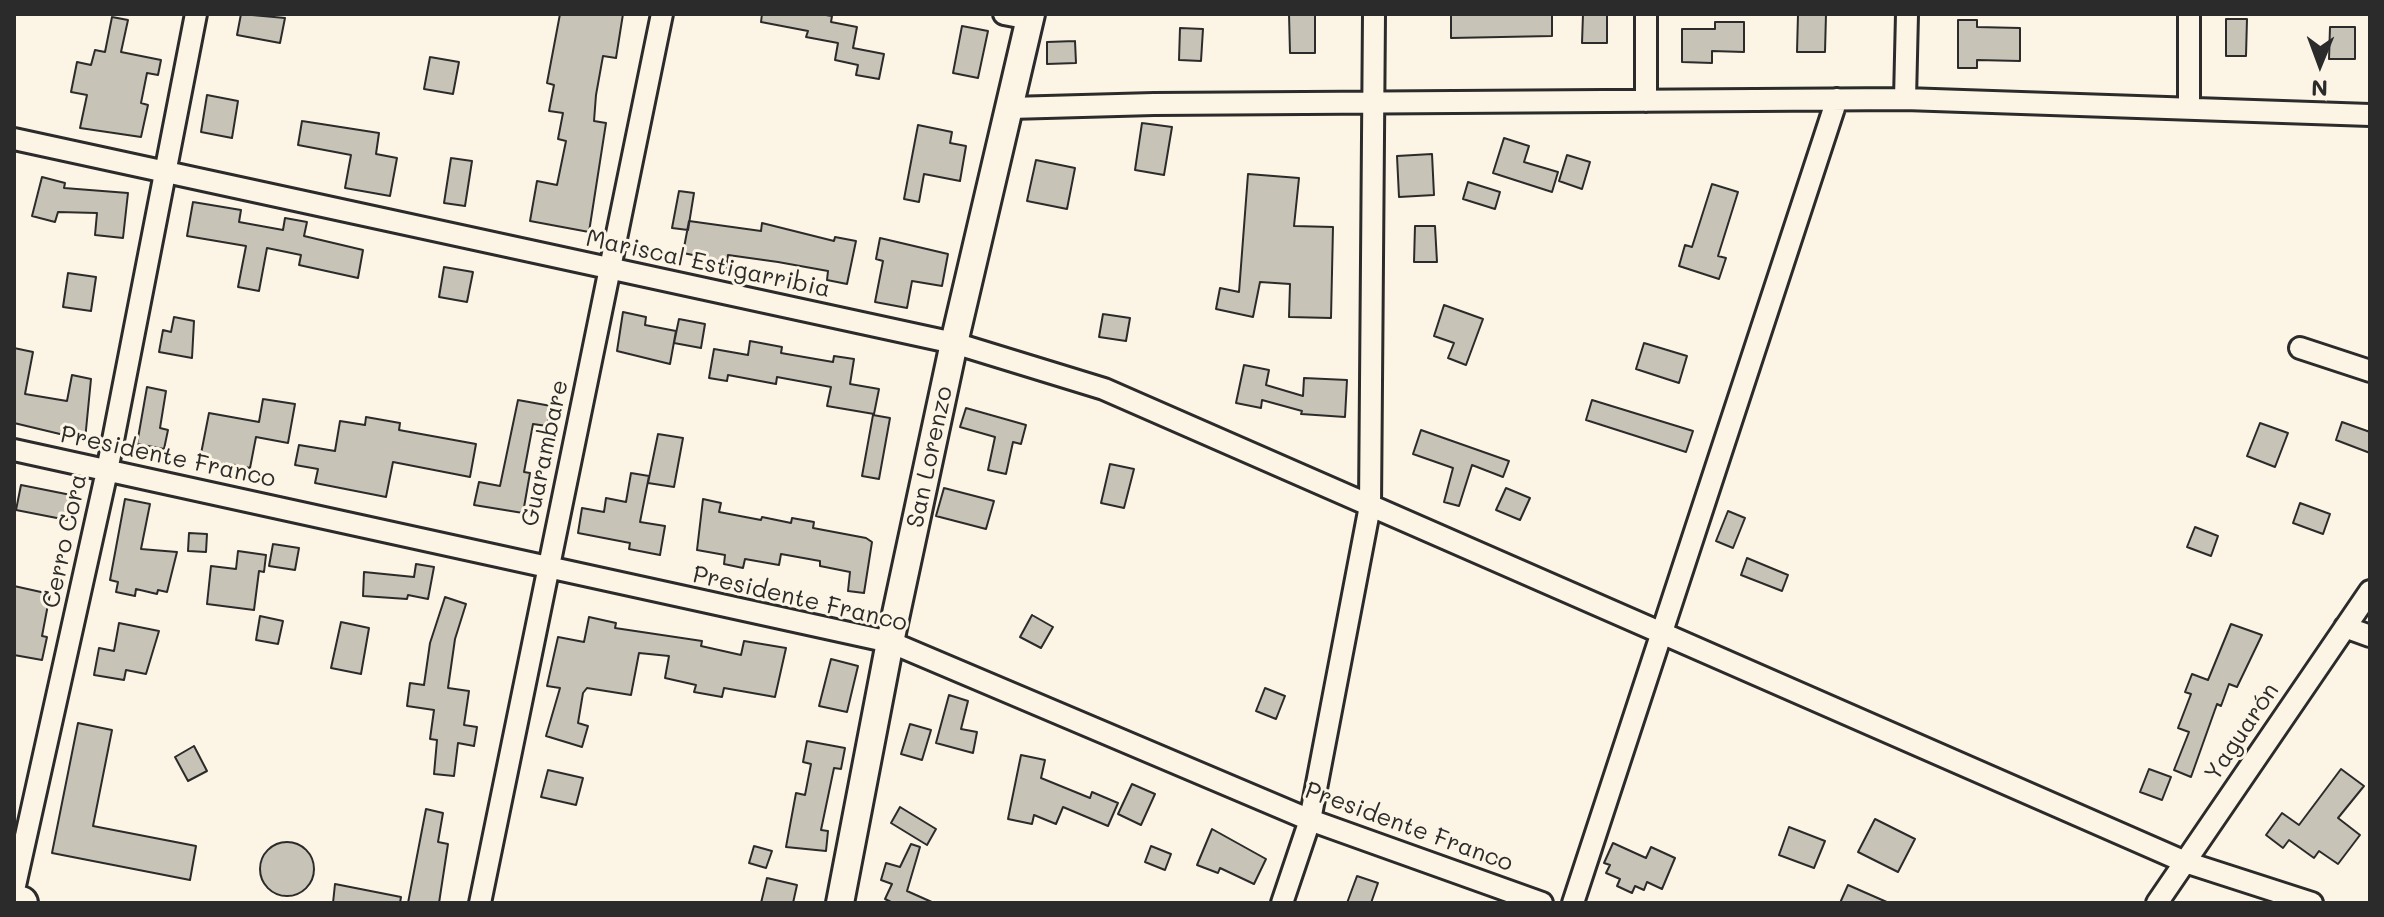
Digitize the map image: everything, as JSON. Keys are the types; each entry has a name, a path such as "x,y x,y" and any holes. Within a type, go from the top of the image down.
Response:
{"main road":[{"path":"14,902 21,903"}],"street":[{"name":"Cerro Cora","path":"14,890 107,471 196,14"},
{"name":"Guarambare","path":"480,903 662,14"},
{"path":"1004,14 1031,17"},
{"path":"1282,903 1310,820 1370,506 1374,14"},
{"path":"1646,14 1646,101"},
{"path":"1905,99 1907,14"},
{"path":"2189,14 2189,107"},
{"name":"San Lorenzo","path":"840,903 890,642 954,343 1031,17"},
{"path":"1573,903 1837,99"},
{"path":"1010,108 1905,99 2370,115"},
{"name":"Mariscal Estigarribia","path":"14,139 164,169 609,270 954,343 1104,389 2185,862 2312,903"},
{"path":"2300,348 2370,371"},
{"name":"Presidente Franco","path":"14,450 890,642 1310,820 1536,902"},
{"name":"Yaguarón","path":"2157,903 2370,591"},
{"path":"2345,627 2370,636"}],"building":[{"path":"241,14 285,18 280,43 237,35"},
{"path":"560,14 623,14 616,58 603,56 596,95 594,121 606,123 589,232 530,221 537,181 557,185 566,141 558,139 563,113 549,111 554,85 547,83"},
{"path":"762,14 820,14 832,16 831,22 857,27 853,48 884,54 879,79 856,75 858,65 835,60 838,43 806,37 808,31 761,22"},
{"path":"1289,14 1315,14 1315,53 1290,53"},
{"path":"1451,14 1552,14 1552,36 1451,38"},
{"path":"1583,14 1607,14 1607,43 1582,43"},
{"path":"1798,14 1826,14 1825,52 1797,52"},
{"path":"112,17 128,20 121,52 161,60 158,75 147,73 141,103 148,105 141,137 80,128 87,95 71,92 77,62 91,65 95,50 105,52"},
{"path":"2226,19 2247,19 2246,56 2226,56"},
{"path":"1958,20 1977,20 1977,27 2020,28 2020,61 1977,60 1977,68 1958,68"},
{"path":"1715,22 1744,22 1744,52 1712,51 1712,63 1682,62 1682,29 1715,29"},
{"path":"962,26 988,31 978,78 953,73"},
{"path":"2330,27 2355,27 2355,59 2329,59"},
{"path":"1180,28 1203,29 1201,61 1179,60"},
{"path":"1075,41 1076,63 1047,64 1047,42"},
{"path":"430,57 459,62 453,94 424,89"},
{"path":"207,95 238,101 232,138 201,132"},
{"path":"302,121 379,133 376,154 397,158 390,196 345,188 351,155 298,145"},
{"path":"1142,123 1172,127 1164,175 1135,170"},
{"path":"918,125 952,132 950,143 966,146 960,181 924,174 919,202 904,199"},
{"path":"1504,138 1529,146 1524,162 1558,172 1552,192 1493,173"},
{"path":"1432,154 1434,195 1399,197 1397,156"},
{"path":"1567,155 1590,162 1582,189 1559,181"},
{"path":"451,158 472,161 465,206 444,203"},
{"path":"1036,160 1075,168 1067,209 1027,201"},
{"path":"1248,174 1299,178 1294,226 1333,227 1331,318 1289,317 1290,284 1260,282 1253,317 1216,309 1220,288 1239,292"},
{"path":"42,177 65,183 64,188 128,193 123,238 95,235 97,213 58,212 55,222 32,216"},
{"path":"1468,182 1500,192 1495,209 1463,199"},
{"path":"1712,184 1738,192 1718,256 1726,258 1719,279 1679,266 1685,245 1692,247"},
{"path":"679,191 694,193 688,230 672,228"},
{"path":"193,202 241,210 239,222 283,230 285,218 307,222 304,236 363,250 358,278 299,265 301,255 267,248 259,291 238,287 246,246 187,236"},
{"path":"689,221 761,231 762,223 834,241 835,237 856,241 847,284 827,280 828,271 778,262 728,255 726,268 702,263 703,257 683,253"},
{"path":"1415,226 1435,226 1437,262 1414,262"},
{"path":"880,238 948,254 942,286 912,281 907,308 875,302 883,261 876,259"},
{"path":"444,267 473,272 467,302 439,297"},
{"path":"68,273 96,277 91,311 63,307"},
{"path":"1444,305 1483,319 1466,365 1448,358 1454,343 1434,336"},
{"path":"623,312 646,317 645,325 676,331 670,364 617,351"},
{"path":"1103,314 1130,318 1126,341 1099,337"},
{"path":"174,317 194,321 192,358 159,352 163,330 171,332"},
{"path":"679,319 705,324 701,348 674,343"},
{"path":"750,341 782,347 781,353 833,362 834,356 854,359 850,384 879,389 874,414 827,406 831,387 777,377 776,384 728,375 727,381 709,378 714,349 748,355"},
{"path":"1644,343 1687,356 1679,383 1636,369"},
{"path":"14,348 33,352 25,394 67,401 72,375 91,379 85,440 14,423"},
{"path":"1244,365 1269,370 1266,385 1303,396 1304,378 1347,380 1345,417 1301,414 1302,411 1262,400 1261,408 1236,403"},
{"path":"147,387 166,391 160,428 168,430 164,449 137,444"},
{"path":"263,399 295,404 288,443 256,437 250,468 225,463 224,469 199,464 209,413 259,422"},
{"path":"518,400 551,406 547,426 533,424 524,472 530,473 523,513 474,505 479,482 500,486"},
{"path":"1592,400 1693,431 1686,452 1586,420"},
{"path":"966,408 1026,425 1021,444 1013,442 1006,474 988,470 995,437 960,427"},
{"path":"873,415 890,418 879,479 862,476"},
{"path":"366,417 400,423 399,430 476,444 470,477 393,462 386,497 315,483 318,469 295,465 299,445 335,451 340,421 365,425"},
{"path":"2342,422 2370,432 2370,453 2336,440"},
{"path":"2260,423 2288,433 2275,467 2247,456"},
{"path":"1421,430 1509,461 1503,477 1472,465 1459,506 1444,502 1453,468 1413,454"},
{"path":"658,434 683,438 674,487 648,483"},
{"path":"1110,464 1134,469 1124,508 1101,503"},
{"path":"631,473 649,476 640,522 665,526 660,555 629,549 630,543 578,533 582,508 604,512 606,498 626,502"},
{"path":"21,485 71,495 67,520 16,510"},
{"path":"944,488 994,501 986,529 936,516"},
{"path":"1506,488 1530,498 1520,520 1496,510"},
{"path":"125,499 150,504 141,549 177,552 167,592 158,590 157,594 136,589 135,596 116,592 118,582 110,580"},
{"path":"703,499 721,503 719,512 791,523 792,518 814,522 813,528 866,538 872,542 864,593 848,591 850,572 820,566 820,561 781,554 779,565 745,559 743,568 724,564 725,555 697,550"},
{"path":"2300,503 2330,514 2323,534 2293,523"},
{"path":"1728,511 1745,518 1733,548 1716,541"},
{"path":"2195,527 2218,536 2211,556 2187,547"},
{"path":"189,533 207,534 206,552 188,551"},
{"path":"273,544 299,548 295,570 269,566"},
{"path":"238,551 266,555 264,572 259,571 254,610 207,604 211,566 236,569"},
{"path":"1747,558 1788,575 1782,591 1741,575"},
{"path":"416,564 434,567 428,599 408,595 407,599 363,596 364,572 414,577"},
{"path":"14,586 50,594 42,636 47,637 42,660 14,655"},
{"path":"445,597 466,604 455,639 448,688 469,691 464,725 477,727 474,746 458,743 454,776 434,774 437,740 430,739 434,710 407,706 410,683 424,685 430,643"},
{"path":"1032,615 1053,627 1041,648 1020,637"},
{"path":"260,616 283,621 278,644 256,640"},
{"path":"589,617 616,623 615,628 702,641 701,646 741,655 744,641 786,648 775,697 724,688 722,697 694,692 696,685 665,678 669,656 639,653 631,695 587,688 583,693 578,723 588,726 582,747 546,736 560,688 547,686 558,637 584,642"},
{"path":"341,622 369,628 361,674 331,668"},
{"path":"119,623 159,631 146,674 126,670 124,680 94,675 99,648 114,651"},
{"path":"2231,624 2262,635 2237,687 2229,684 2221,706 2217,704 2191,777 2174,770 2189,732 2178,728 2191,694 2185,692 2192,674 2208,680"},
{"path":"831,659 858,666 847,712 819,706"},
{"path":"1265,688 1285,696 1276,719 1256,711"},
{"path":"949,695 968,701 961,729 977,732 973,753 936,743"},
{"path":"78,723 112,730 93,826 196,846 190,880 52,853"},
{"path":"910,724 931,730 922,760 901,754"},
{"path":"807,741 845,748 841,769 834,768 821,830 828,831 826,851 786,847 796,793 805,795 811,764 803,762"},
{"path":"194,746 207,771 188,781 175,757"},
{"path":"1021,755 1045,760 1041,778 1090,798 1092,792 1118,803 1108,826 1063,807 1056,824 1034,815 1032,824 1008,819"},
{"path":"2149,769 2171,777 2162,800 2140,792"},
{"path":"2341,769 2364,786 2338,818 2360,835 2338,864 2319,851 2314,858 2289,840 2283,848 2266,835 2282,813 2299,825"},
{"path":"548,770 583,778 576,805 541,797"},
{"path":"1132,784 1155,794 1141,825 1118,814"},
{"path":"900,807 936,829 927,845 891,823"},
{"path":"426,809 443,813 438,842 448,844 439,903 408,903"},
{"path":"1875,819 1915,839 1898,872 1858,852"},
{"path":"1789,827 1825,841 1814,868 1779,855"},
{"path":"1212,829 1266,859 1254,884 1220,868 1218,873 1197,865"},
{"path":"287,842 306,850 314,869 306,888 287,896 268,888 260,869 268,850"},
{"path":"1613,843 1646,858 1651,847 1675,858 1662,889 1647,882 1644,890 1635,886 1632,893 1617,886 1620,879 1606,873 1610,865 1604,863"},
{"path":"911,844 920,847 907,891 934,903 893,903 885,899 892,884 881,880 886,863 900,867"},
{"path":"754,846 772,851 766,868 749,863"},
{"path":"1151,846 1171,854 1165,870 1145,862"},
{"path":"1357,876 1378,883 1371,903 1347,903"},
{"path":"767,878 797,885 793,903 761,903"},
{"path":"335,884 401,897 400,903 333,903"},
{"path":"1848,885 1889,903 1840,903"}]}
